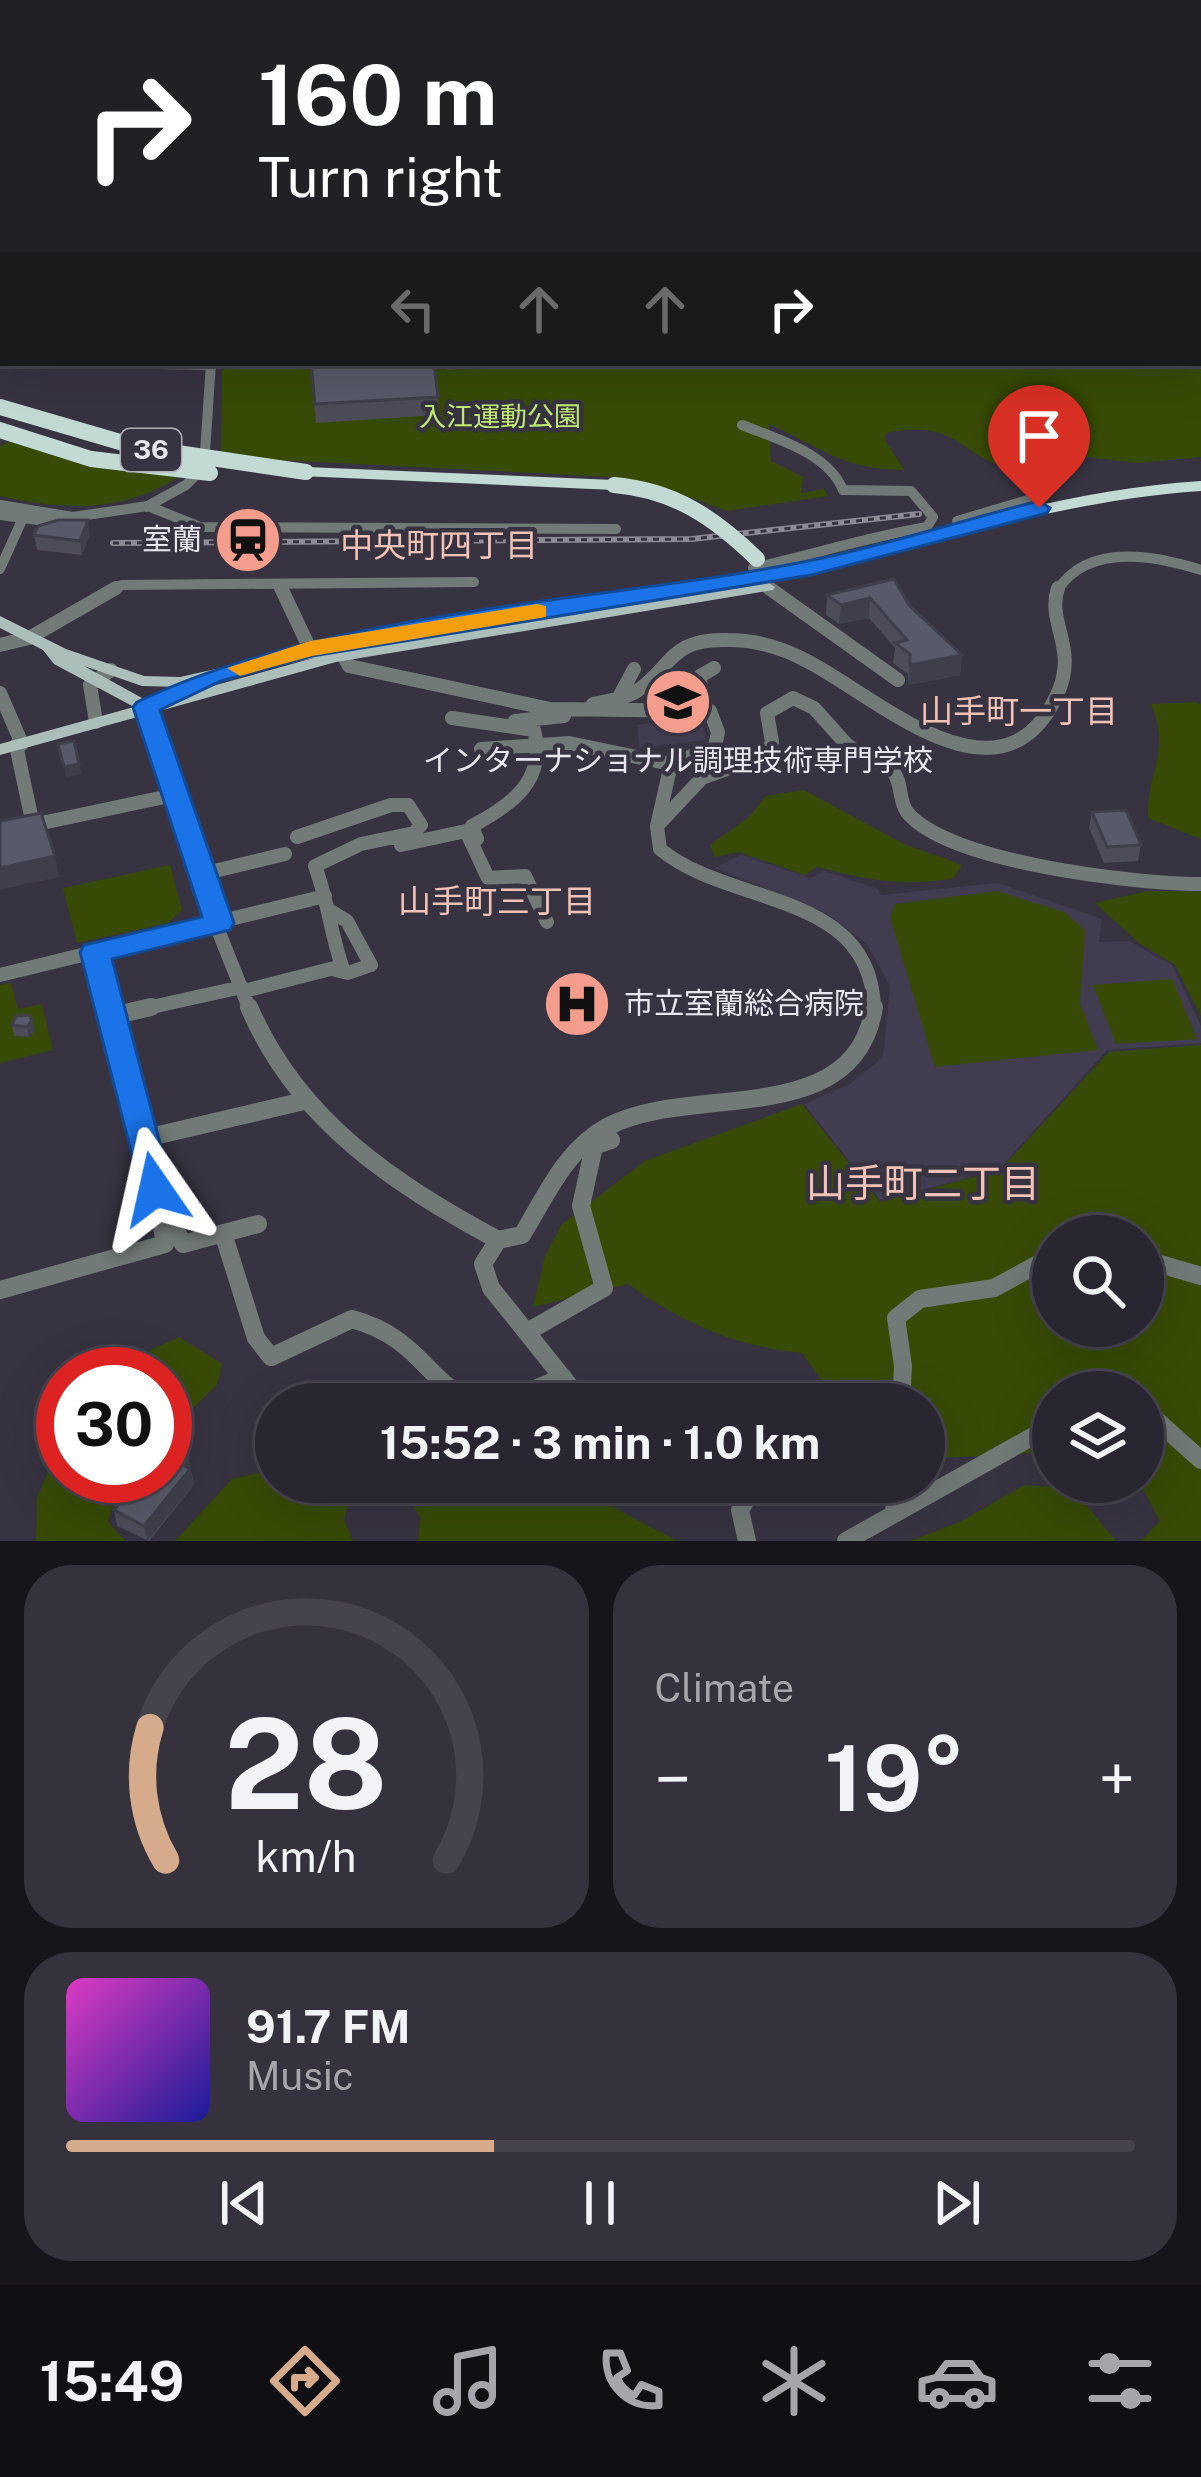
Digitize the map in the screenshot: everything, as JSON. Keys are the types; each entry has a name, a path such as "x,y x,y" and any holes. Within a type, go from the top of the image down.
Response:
{"highway":[{"name":"36","path":"0,407 137,448 306,472"},
{"name":"36","path":"0,430 63,452 150,470 614,485 695,514 759,570"},
{"path":"759,570 967,530 1103,494 1201,487"},
{"path":"759,570 903,560 1099,506 1201,496"}],"main road":[{"path":"146,707 212,676 310,649 759,570"},
{"path":"13,746 339,656 759,570"},
{"path":"0,621 51,649 60,660 104,674 148,682 212,676"},
{"path":"104,674 146,707"}],"street":[{"path":"0,515 81,523 148,506 186,485 204,467 212,366"},
{"path":"742,425 795,446 837,475 843,490 911,491 933,517 927,527 854,539 824,553 759,570"},
{"path":"0,505 73,517 148,506 200,526 616,529"},
{"path":"0,569 6,545 22,520"},
{"path":"559,709 618,699 648,685 675,650 736,638 817,663 905,722 950,742 999,746 1025,736 1052,707 1067,651 1055,611 1057,590 1068,575 1121,558 1153,558 1201,570"},
{"path":"759,570 898,680"},
{"path":"0,645 29,638 122,585 474,582"},
{"path":"279,584 310,649 339,656 350,666 559,709 710,710 718,732 715,747 670,764 595,746 481,748"},
{"path":"618,699 634,669"},
{"path":"702,710 700,676 712,671"},
{"path":"96,722 90,693 104,674"},
{"path":"0,693 33,825"},
{"path":"657,826 702,778 766,755 772,742 767,713 783,702 802,701 824,714 845,745 893,769 902,783 906,811 928,831 996,855 1148,883 1201,884"},
{"path":"146,707 254,1024 304,1101 346,1144 401,1186 497,1240 522,1235 560,1165 615,1122 684,1103 767,1096 826,1082 848,1068 873,1030 869,971 849,939 821,914 671,860 660,850 657,826 670,764"},
{"path":"498,722 589,710"},
{"path":"452,718 534,730 541,745 532,783 497,814 472,826 478,840 472,843"},
{"path":"0,832 174,795"},
{"path":"297,837 391,806 408,805 422,825 414,833 361,844 315,866 328,904 328,925 342,961 336,970"},
{"path":"318,873 364,853 466,831 488,878 525,876 547,922"},
{"path":"202,874 285,854"},
{"path":"0,975 219,923 328,904"},
{"path":"112,1016 371,965 347,921 328,904"},
{"path":"0,1290 165,1244 146,1138 95,952"},
{"path":"146,1138 304,1101"},
{"path":"526,1332 604,1288 600,1260 578,1214 577,1186 594,1146 610,1140"},
{"path":"155,1189 183,1244 258,1224"},
{"path":"224,1233 256,1338 271,1357 352,1319 386,1330 432,1376 484,1402 514,1398 563,1377"},
{"path":"497,1240 483,1264 487,1278 568,1383"},
{"path":"1164,1265 1201,1276"},
{"path":"902,1383 896,1318 920,1299 994,1288 1032,1267"},
{"path":"1164,1427 1201,1460"},
{"path":"846,1541 1032,1437"},
{"path":"740,1503 740,1528 747,1541"},
{"path":"894,1514 895,1503"}],"shaded area":[{"name":"インターナショナル調理技術専門学校","path":"661,684 693,688 706,740 639,748 637,725 681,717 656,716"},
{"path":"741,855 811,878 824,871 878,889 881,895 998,883 1102,919 1099,942 1129,941 1172,965 1201,1026 1201,1043 1107,1050 999,1169 881,1201 804,1104 850,1084 883,1057 890,986 867,944 826,913 715,868"}],"green space":[{"name":"入江運動公園","path":"222,366 1201,366 1201,457 1139,463 1056,454 1012,470 943,434 910,430 886,433 885,440 904,470 883,469 833,456 769,424 771,461 803,477 801,493 824,489 828,496 727,511 662,487 613,477 221,457"},
{"path":"14,440 123,470 179,477 135,498 91,506 0,496 0,446"},
{"path":"1151,704 1201,704 1201,839 1148,818 1159,750"},
{"path":"804,790 904,844 962,865 954,878 902,882 817,867 805,875 739,852 715,857 710,845 748,818 766,796"},
{"path":"170,865 182,910 168,923 77,943 63,888"},
{"path":"997,891 1064,912 1085,930 1080,1003 1098,1050 935,1067 890,917 895,904"},
{"path":"1147,891 1201,891 1201,1016 1175,965 1139,943 1095,903"},
{"path":"1172,979 1197,1039 1116,1044 1093,985"},
{"path":"11,983 18,1009 42,1004 53,1050 0,1063 0,985"},
{"path":"1201,1045 1201,1541 1141,1541 1160,1521 1150,1503 1164,1503 1164,1371 1032,1371 1032,1453 945,1458 945,1383 824,1383 802,1353 754,1345 710,1330 628,1284 533,1307 545,1256 562,1224 645,1161 802,1104 880,1202 1000,1170 1109,1052"},
{"path":"179,1337 222,1364 217,1385 192,1409 192,1347 158,1347"},
{"path":"255,1474 255,1503 348,1503 344,1520 353,1541 175,1541 232,1479"},
{"path":"1024,1485 1032,1486 1032,1503 1084,1503 1116,1541 910,1541 962,1521"},
{"path":"37,1503 114,1503 108,1521 125,1541 36,1541"},
{"path":"412,1503 599,1503 677,1541 418,1541 420,1518"}],"building":[{"path":"311,366 434,366 438,397 315,404"},
{"path":"88,520 80,541 34,535 38,526"},
{"path":"894,579 909,605 962,655 910,665 910,654 895,643 907,640 870,598 841,605 827,595"},
{"path":"74,741 79,764 64,767 58,744"},
{"path":"1126,810 1141,845 1107,847 1092,812"},
{"path":"41,813 55,856 0,868 0,821"},
{"path":"29,1015 32,1020 27,1027 12,1025 16,1016"},
{"path":"120,1503 163,1503 144,1526 114,1510"}],"railway":[{"path":"113,543 692,539 919,514"}],"slow traffic":[{"path":"240,668 310,649 537,611"}],"place":[{"name":"室蘭","path":"248,540"},
{"name":"インターナショナル調理技術専門学校","path":"678,702"},
{"name":"市立室蘭総合病院","path":"577,1004"}],"district":[{"name":"中央町四丁目","path":"439,545"},
{"name":"山手町一丁目","path":"1019,711"},
{"name":"山手町三丁目","path":"497,901"},
{"name":"山手町二丁目","path":"923,1183"}],"route":[{"path":"155,1189 146,1138 95,952 219,923 146,707 212,676 310,649 811,568 922,543 1039,508"}]}
